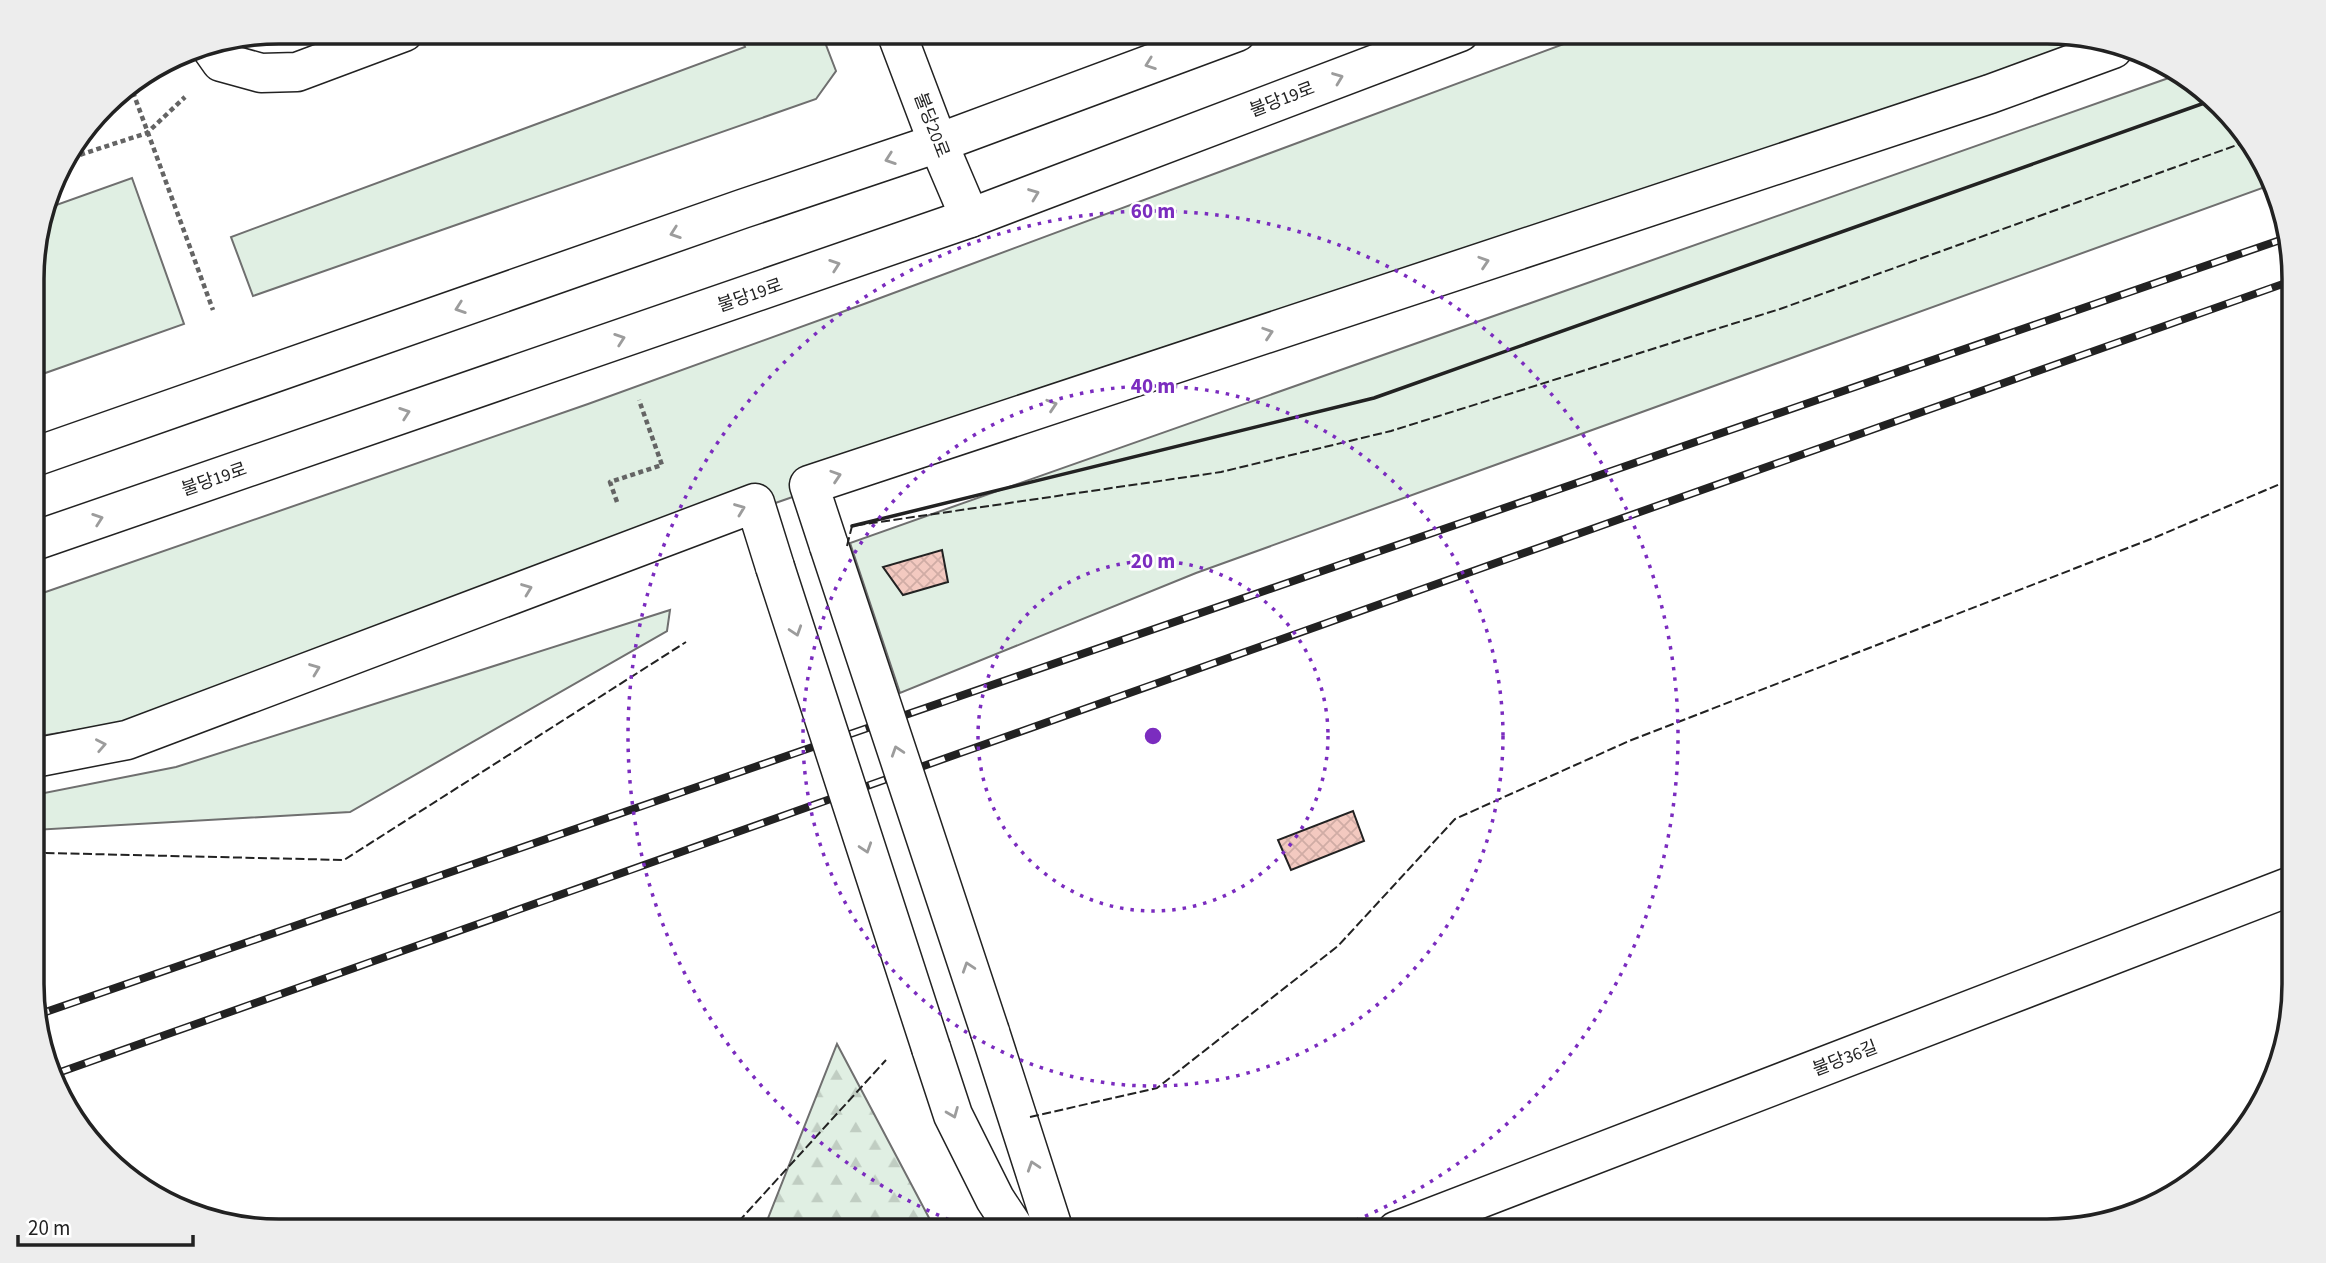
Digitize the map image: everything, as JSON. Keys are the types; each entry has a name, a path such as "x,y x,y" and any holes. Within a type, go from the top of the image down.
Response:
{"street":[{"path":"215,54 261,73 297,72 372,44"},
{"name":"불당20로","path":"901,44 970,218"},
{"path":"44,454 938,143 1205,44"},
{"name":"불당19로","path":"44,538 970,218 1428,44"},
{"path":"1050,1219 809,485 1990,94 2106,52"},
{"path":"44,756 127,740 755,503 953,1115 995,1199 1008,1219"},
{"name":"불당36길","path":"1427,1219 2282,890"}],"path":[{"path":"79,155 148,133 215,54"},
{"path":"134,94 213,310"},
{"path":"610,482 662,465 639,400"}],"green space":[{"path":"744,44 826,44 836,71 816,99 253,296 231,237 745,47"},
{"path":"1564,44 2047,44 2080,46 1792,150 159,717 44,735 44,593 588,404"},
{"path":"2169,78 2202,102 2224,124 2243,148 2263,188 1196,573 900,693 850,543"},
{"path":"132,178 184,324 44,373 44,263 48,233 57,205"},
{"path":"670,610 667,631 350,812 44,829 44,793 176,767"},
{"path":"837,1044 930,1219 768,1219"}],"building":[{"path":"942,550 948,582 903,595 883,567"},
{"path":"1353,811 1364,841 1291,870 1278,840"}],"railway":[{"path":"46,1012 2279,241"},
{"path":"61,1072 2282,284"}],"fence":[{"path":"847,546 852,526 1221,472 1391,431 1780,309 2240,144"},
{"path":"1030,1117 1157,1088 1338,946 1455,819 1629,741 2156,537 2282,483"},
{"path":"44,854 344,860 686,642"},
{"path":"741,1219 886,1060"}],"wall":[{"path":"852,526 1374,398 2203,103"}]}
